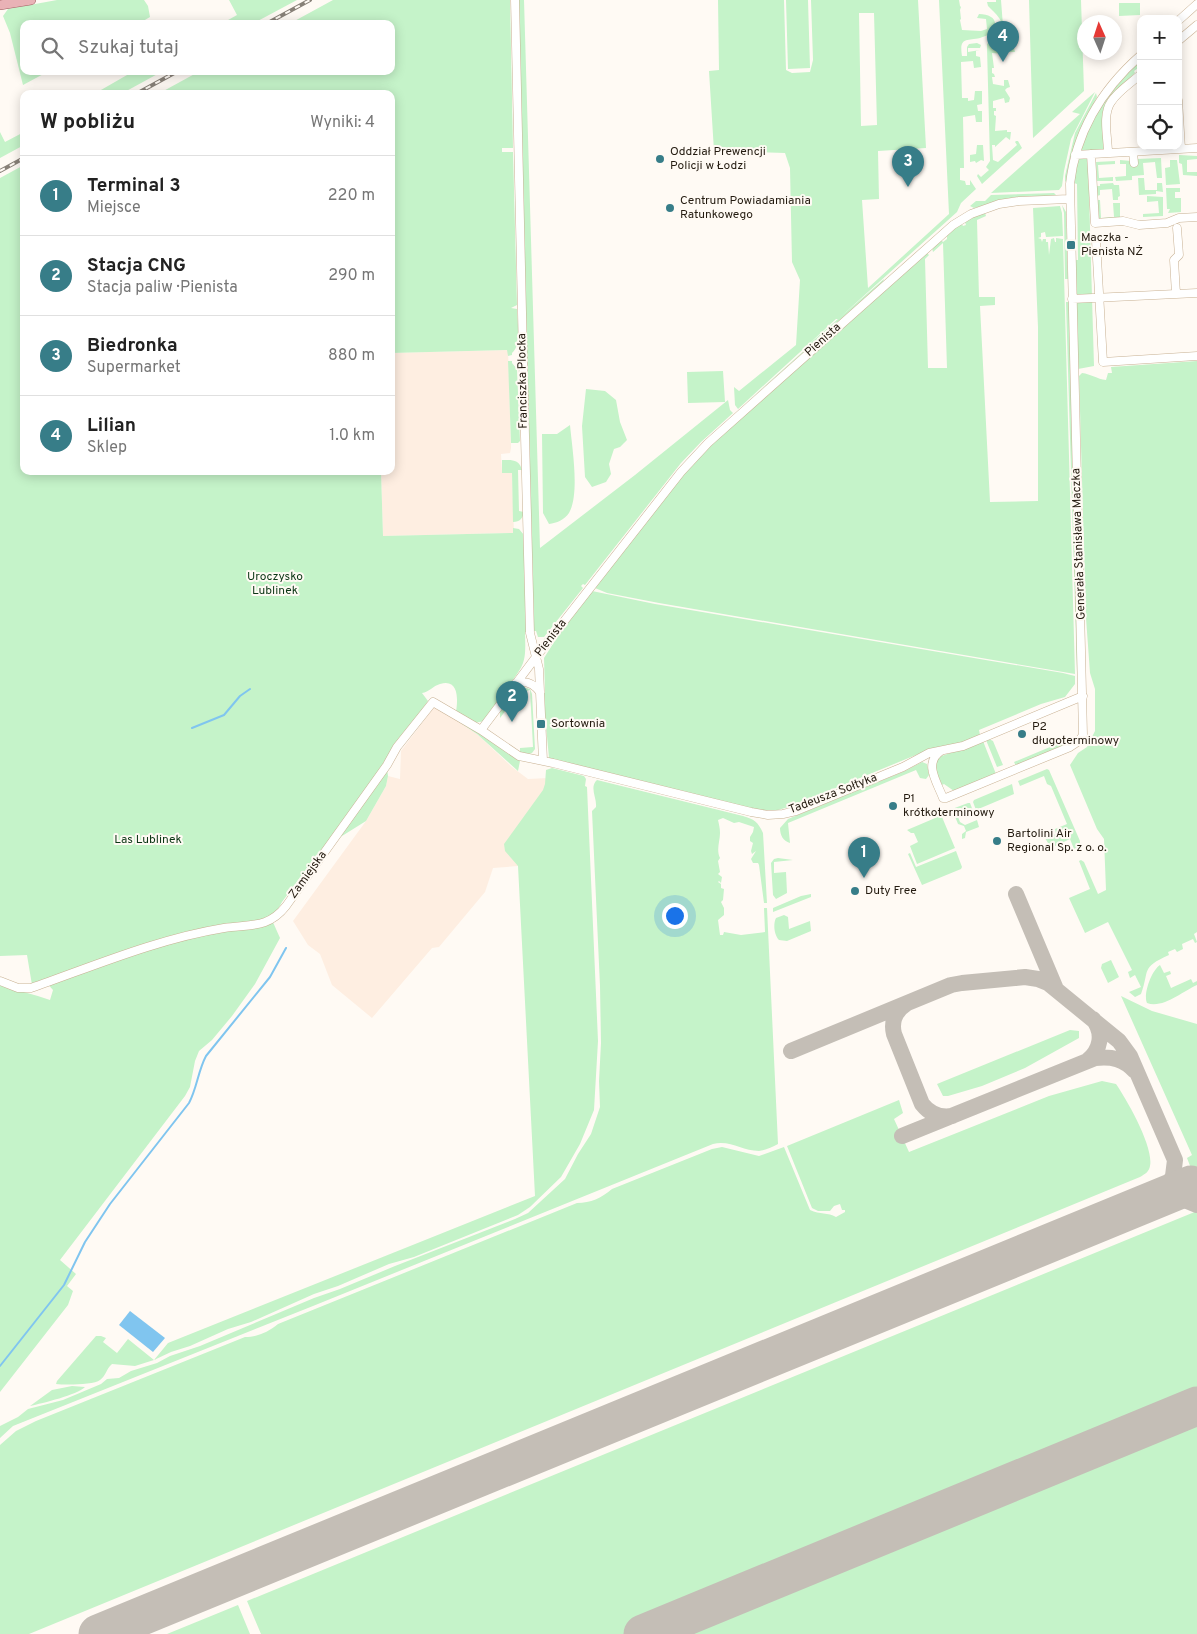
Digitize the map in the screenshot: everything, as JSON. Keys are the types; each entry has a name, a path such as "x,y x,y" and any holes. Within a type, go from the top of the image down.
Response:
{"main road":[{"path":"0,5 31,0"}],"street":[{"name":"Franciszka Plocka","path":"515,0 522,357 530,623 540,692 543,761"},
{"path":"1182,17 1197,4"},
{"path":"1182,38 1197,25"},
{"path":"1069,199 1071,173 1082,132 1097,104 1123,71 1137,59"},
{"path":"1108,153 1107,118 1109,105 1115,97 1137,78"},
{"path":"1182,149 1197,148"},
{"path":"1075,155 1165,150"},
{"path":"1133,152 1134,163"},
{"path":"1091,154 1095,223 1123,221 1139,225 1167,223 1179,218 1197,217"},
{"name":"Pienista","path":"481,730 536,657 698,454 944,233 971,214 999,204 1019,201 1069,199"},
{"name":"Generała Stanisława Maczka","path":"931,765 944,798 1076,744 1082,738 1084,731 1069,199"},
{"path":"1176,294 1174,260 1179,255 1177,228"},
{"path":"1096,240 1103,362 1197,356"},
{"path":"1072,299 1197,293"},
{"path":"516,683 528,683 540,692"},
{"name":"Tadeusza Sołtyka","path":"543,761 741,810 773,815 796,810 929,753 963,746 1083,696"},
{"name":"Zamiejska","path":"0,981 18,988 30,988 105,961 174,940 225,928 268,922 275,918 286,906 387,765 397,747 430,704 435,702 519,756 543,761"},
{"path":"914,761 923,760 931,765 934,758 942,751"}],"shaded area":[{"path":"508,350 511,448 510,453 501,454 502,472 512,473 514,533 383,536 381,475 395,475 395,353"},
{"path":"435,706 477,734 512,767 528,779 548,778 518,866 493,868 485,892 439,947 432,948 372,1018 332,985 320,954 308,945 293,921 366,821 386,786 388,776 400,779 401,751"}],"green space":[{"path":"57,0 144,0 148,6 150,17 145,20 20,20 20,73 10,33 3,16 8,9"},
{"path":"229,0 297,0 260,20 228,20 237,15"},
{"path":"333,0 510,0 513,148 502,148 502,152 513,152 517,305 511,308 517,309 518,339 512,355 508,356 507,350 395,353 395,90 165,90 193,75 395,75 395,20 296,20"},
{"path":"518,0 524,0 540,548 728,400 730,410 733,413 681,463 585,585 581,586 583,588 544,637 538,637 536,631 534,631"},
{"path":"718,0 784,0 786,70 792,73 810,72 813,60 811,0 918,0 926,148 878,151 879,199 862,200 868,288 949,214 939,0 959,0 962,30 981,31 987,29 986,19 977,18 979,14 988,15 995,22 992,33 965,41 961,50 962,56 967,56 967,47 969,44 977,43 981,45 980,48 968,48 968,52 980,50 976,51 976,56 980,57 981,67 974,68 973,61 961,62 962,98 968,98 968,101 974,100 975,91 982,91 982,104 977,105 978,111 982,111 982,122 976,122 975,115 963,117 964,168 960,168 960,180 965,181 966,185 970,185 970,180 976,189 961,203 957,212 738,409 735,405 734,387 739,391 796,345 800,280 792,262 790,168 785,153 752,152 720,154 714,151 709,71 719,70","holes":["859,13 874,13 877,125 861,126"]},
{"path":"786,0 808,0 810,68 788,69"},
{"path":"996,0 1001,0 1004,39 1014,48 1015,52 1005,52 1005,54 992,53 994,68 992,68 992,73 995,77 992,77 993,84 1004,86 1004,80 1008,80 1010,87 1005,90 1010,98 1009,102 1005,103 1004,98 993,101 993,108 996,108 996,111 994,111 996,116 995,131 1007,130 1007,132 1011,132 1010,140 1006,137 995,147 995,145 992,145 993,160 998,162 1017,145 1016,141 1018,141 1022,148 982,184 977,176 978,174 981,177 989,170 986,167 990,161 987,44 998,33 1002,25 999,17 988,6 987,2 996,2"},
{"path":"1029,0 1081,0 1081,15 1077,15 1077,60 1083,60 1084,91 1033,138"},
{"path":"1119,3 1140,3 1140,15 1119,15"},
{"path":"1137,63 1135,73 1108,102 1104,150 1083,152 1081,150 1083,141 1094,118 1112,92"},
{"path":"20,75 42,75 23,85"},
{"path":"127,75 156,75 128,90 101,90"},
{"path":"1095,92 1071,139 1062,186 1059,190 991,193 1080,114 1072,112"},
{"path":"1096,93 1097,97 1074,149 1066,182 1065,176 1075,133"},
{"path":"0,132 5,142 20,134 20,147 0,158"},
{"path":"977,145 983,145 984,161 970,162 970,155 976,154"},
{"path":"1179,155 1197,156 1197,159 1187,160 1187,172 1197,172 1197,176 1183,175 1182,164 1179,163"},
{"path":"1161,158 1162,178 1157,178 1155,162 1143,163 1144,175 1132,176 1132,180 1116,181 1115,177 1126,176 1126,164 1120,164 1120,160 1131,161 1132,167 1137,167 1136,159"},
{"path":"1078,159 1088,159 1094,366 1078,369 1075,260 1078,260 1077,184 1074,183"},
{"path":"1170,160 1177,160 1180,184 1166,185 1165,168 1170,167"},
{"path":"1115,161 1115,164 1098,165 1099,178 1113,177 1113,181 1097,181 1096,162"},
{"path":"20,167 20,475 381,475 383,536 513,533 513,528 519,529 524,535 527,632 525,632 525,651 521,668 507,688 508,690 485,721 474,723 456,712 457,696 451,684 440,684 422,693 428,701 386,761 388,776 386,786 366,821 342,836 315,857 282,902 272,920 280,938 255,984 212,1040 199,1051 190,1087 185,1096 60,1260 76,1274 67,1286 73,1291 68,1305 0,1392 0,985 50,1000 53,990 43,979 32,985 27,955 0,956 0,178"},
{"path":"1138,178 1144,178 1145,190 1157,190 1157,183 1162,183 1163,192 1156,191 1156,194 1139,195"},
{"path":"1113,183 1114,185 1119,185 1120,196 1118,200 1113,200 1112,189 1100,190 1100,195 1097,196 1097,186"},
{"path":"1166,188 1180,188 1180,192 1175,192 1175,198 1181,198 1181,212 1168,213 1170,209 1167,209"},
{"path":"1054,193 1057,196 1015,197 974,208 970,206 976,201 985,201 991,195"},
{"path":"1147,196 1163,197 1163,216 1143,217 1143,214 1159,213 1158,201 1147,202"},
{"path":"1097,200 1100,200 1101,218 1114,217 1113,203 1120,203 1120,218 1099,219"},
{"path":"1062,205 1066,212 1068,279 1065,279 1064,213"},
{"path":"1060,206 1063,236 1046,237 1045,232 1041,233 1041,237 1038,238 1042,242 1043,239 1046,239 1046,242 1048,242 1049,255 1051,239 1054,238 1056,242 1056,238 1063,239 1075,674 659,603 607,593 595,588 689,467 711,444 927,253 929,255 925,259 928,368 947,368 943,243 933,252 932,248 941,240 943,242 947,239 947,234 961,223 963,226 966,225 965,222 974,216 985,213 986,216 977,220 979,297 995,297 995,305 980,306 990,502 1038,501 1038,327 1033,208"},
{"path":"884,279 883,282 739,409 807,348 808,345"},
{"path":"1066,302 1069,302 1079,675 1077,674"},
{"path":"508,361 512,361 517,369 520,441 518,443 511,443"},
{"path":"1197,361 1197,932 1194,934 1197,942 1195,943 1193,939 1182,944 1183,949 1177,952 1175,949 1168,952 1169,955 1154,963 1148,970 1141,994 1135,997 1129,992 1141,987 1135,975 1130,978 1128,972 1132,970 1108,922 1085,933 1069,898 1090,889 1079,861 1081,860 1084,862 1098,894 1106,890 1104,839 1097,829 1070,765 1078,753 1087,747 1095,731 1095,689 1090,673 1086,618 1079,376 1082,373 1106,380 1108,373 1112,373 1111,367"},
{"path":"723,371 725,402 688,403 687,372"},
{"path":"586,389 605,391 616,400 620,422 627,440 620,447 614,449 609,464 611,474 606,482 592,487 585,477 582,426"},
{"path":"570,425 575,483 572,505 565,518 549,524 543,513 542,434 557,434"},
{"path":"502,460 517,462 522,470 518,470 519,511 524,512 521,519 515,522 513,522 512,473 502,473"},
{"path":"592,591 655,604 1063,673 1075,676 1075,684 1065,697 1041,704 979,730 980,735 957,744 928,750 792,806 778,810 756,810 549,758 543,693 545,693 544,658 556,639 554,638"},
{"path":"522,687 530,689 532,694 535,749 532,753 524,755 520,752 520,748 533,747 530,690 519,693 500,718 500,709 502,710 518,689"},
{"path":"435,706 479,732 520,761 518,771 477,734"},
{"path":"1074,737 1076,740 1016,766 1014,762"},
{"path":"986,740 993,741 1003,765 997,767"},
{"path":"983,741 996,774 954,791 944,784 942,785 936,767 939,757"},
{"path":"922,762 927,764 929,775 926,779 920,778 916,770 788,823 790,843 782,837 780,828 788,819 905,771"},
{"path":"552,768 584,776 586,779 585,786 587,787 598,1041 594,1110 580,1144 561,1177 530,1207 518,1215 414,1257 389,1264 251,1322 228,1329 154,1360 168,1343 535,1196 518,866 505,851 504,844 543,790 546,770"},
{"path":"1047,769 1080,841 1080,846 1074,849 1070,839 1051,848 1045,838 1056,834 1055,829 1067,824 1051,786 1047,784 1044,776 1020,786 1018,781"},
{"path":"597,780 747,817 757,824 763,833 767,903 764,903 759,865 758,863 753,863 751,859 756,851 752,854 753,843 750,841 754,827 739,822 734,823 723,818 718,820 720,833 718,852 720,858 718,861 720,872 718,874 722,877 721,883 718,882 721,884 721,888 724,889 721,902 724,908 724,915 718,920 720,935 723,935 724,932 741,935 765,932 764,908 767,908 778,1144 767,1149 753,1151 731,1144 713,1144 13,1426 0,1438 0,1426 18,1417 28,1409 63,1400 101,1384 107,1379 119,1378 131,1371 200,1346 314,1298 515,1219 528,1213 565,1179 591,1134 600,1107 600,986 592,811 596,807 593,789"},
{"path":"1012,784 1014,794 976,810 974,800"},
{"path":"970,803 973,811 958,817 960,822 965,825 977,820 979,827 966,832 965,838 962,839 962,834 966,831 964,826 958,824 952,809"},
{"path":"940,816 955,848 917,864 910,846 918,842 914,833 907,830"},
{"path":"956,851 961,869 922,885 908,854 910,853 916,867"},
{"path":"774,859 793,860 774,862 774,873 786,872 787,893 776,899 773,895 771,863"},
{"path":"811,894 811,897 773,912 773,908 801,896"},
{"path":"784,915 788,917 789,929 810,921 811,931 787,941 779,940 775,932 774,923 776,918"},
{"path":"1111,960 1119,977 1108,983 1101,968 1102,964"},
{"path":"1160,965 1164,973 1170,971 1171,974 1166,976 1171,988 1191,979 1193,983 1197,981 1197,985 1166,1002 1160,1004 1147,1003 1146,995 1149,983"},
{"path":"1121,996 1152,1011 1197,1024 1197,1184 1187,1158 1192,1155"},
{"path":"1070,1030 1079,1031 1079,1038 1025,1068 982,1086 943,1096 937,1084"},
{"path":"1102,1081 1116,1084 1133,1112 1144,1136 1148,1147 1150,1166 1148,1171 1140,1177 29,1634 0,1634 0,1445 16,1431 36,1421 245,1337 263,1334 278,1324 577,1203 596,1199 612,1189 712,1149 722,1147 759,1156 784,1147 810,1210 836,1217 845,1212 840,1204 834,1206 830,1211 818,1211 812,1208 787,1146 899,1100 903,1113 894,1119 909,1152 1049,1096"},
{"path":"1197,1211 1197,1634 261,1634 247,1601"},
{"path":"96,1336 106,1338 103,1342 117,1353 128,1339 154,1360 135,1366 112,1364 97,1382 56,1384"},
{"path":"72,1386 85,1387 68,1396 30,1406 52,1390"},
{"path":"238,1605 250,1634 167,1634"}],"water":[{"path":"130,1311 165,1338 153,1352 119,1325"}],"waterway":[{"path":"192,728 224,715 240,696 250,689"},
{"path":"0,1366 64,1285 85,1242 110,1204 189,1103 206,1056 270,977 286,948"}],"taxiway":[{"path":"1016,894 1056,989"},
{"path":"791,1051 951,985 1025,977 1038,979 1048,983 1119,1041 1130,1056 1175,1160 1173,1176 1162,1197"},
{"path":"906,1004 897,1013 893,1030 922,1104 936,1114 952,1116"},
{"path":"1087,1061 1098,1047 1100,1036 1093,1019"},
{"path":"902,1136 1095,1058 1117,1059 1135,1071"},
{"path":"1162,1197 1180,1198 1197,1205"}],"runway":[{"path":"98,1634 1191,1185"},
{"path":"643,1634 1197,1406"}],"railway":[{"path":"273,20 310,0"},
{"path":"143,90 171,75"},
{"path":"0,171 20,160"}],"place":[{"name":"Lilian","path":"1003,62"},
{"name":"Oddział Prewencji Policji w Łodzi","path":"660,159"},
{"name":"Biedronka","path":"908,187"},
{"name":"Centrum Powiadamiania Ratunkowego","path":"670,208"},
{"name":"Maczka - Pienista NŻ","path":"1071,245"},
{"name":"Stacja CNG","path":"512,722"},
{"name":"Sortownia","path":"541,724"},
{"name":"P2 długoterminowy","path":"1022,734"},
{"name":"P1 krótkoterminowy","path":"893,806"},
{"name":"Bartolini Air Regional Sp. z o. o.","path":"997,841"},
{"name":"Terminal 3","path":"864,878"},
{"name":"Duty Free","path":"855,891"}],"park label":[{"name":"Uroczysko Lublinek","path":"275,584"},
{"name":"Las Lublinek","path":"148,840"}]}
